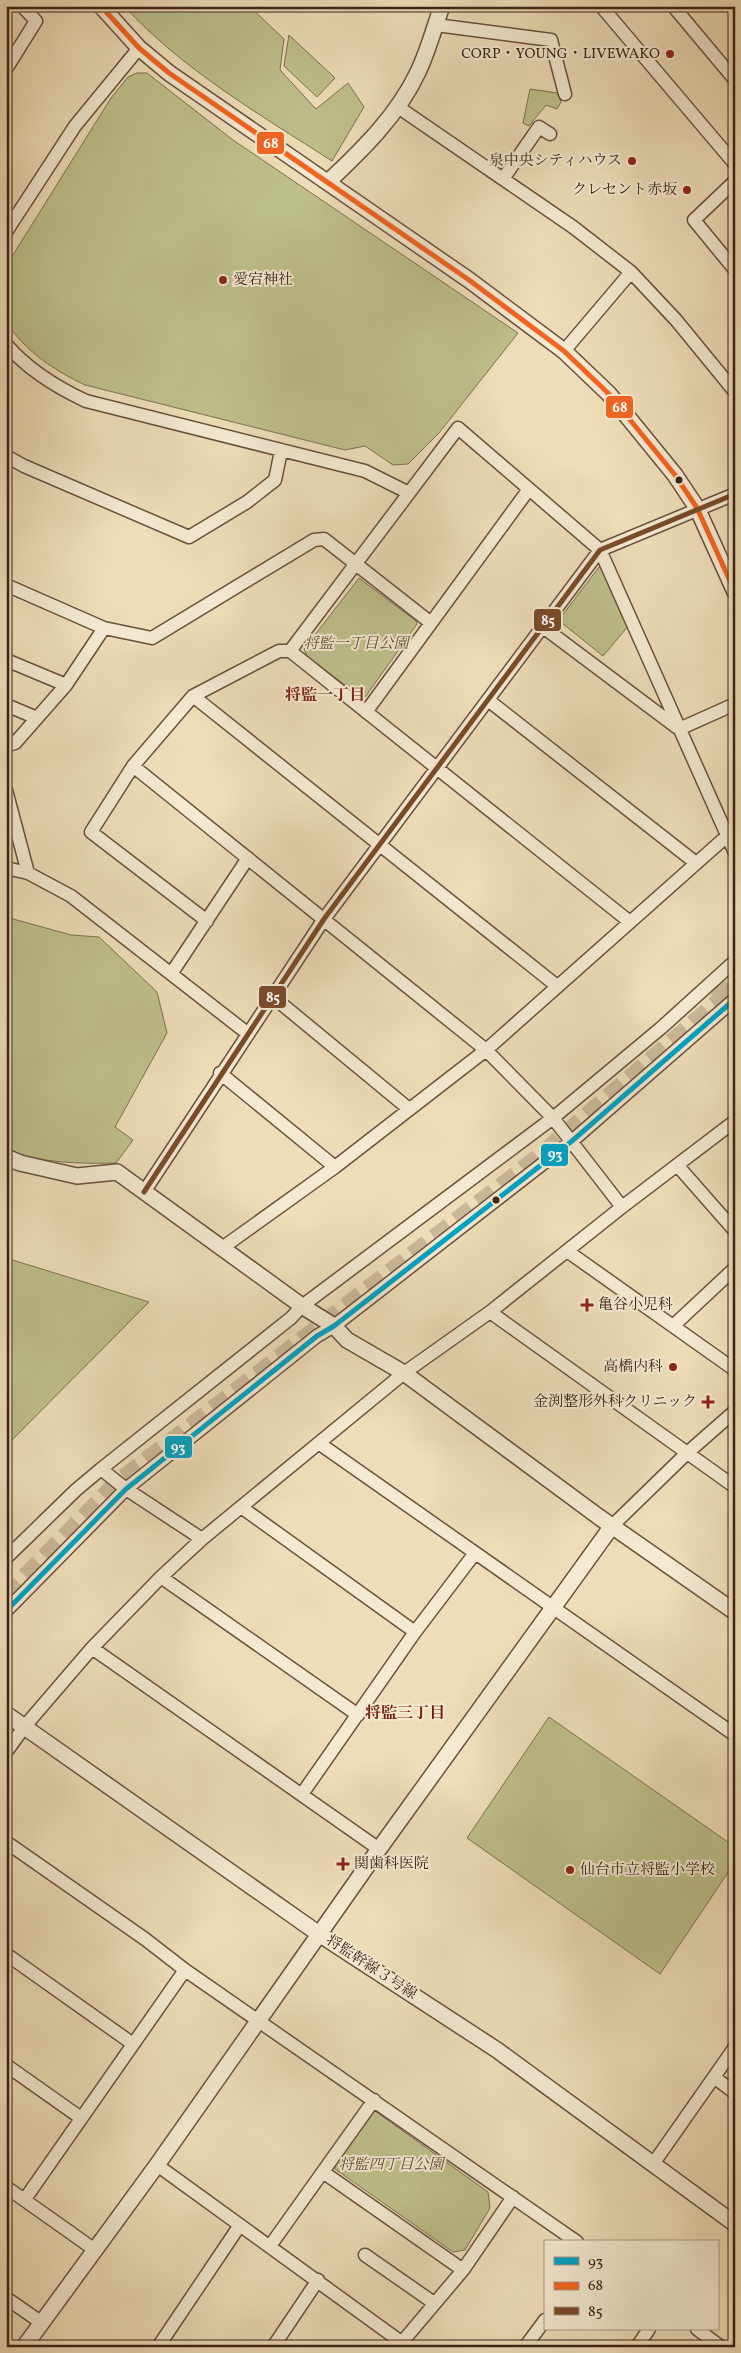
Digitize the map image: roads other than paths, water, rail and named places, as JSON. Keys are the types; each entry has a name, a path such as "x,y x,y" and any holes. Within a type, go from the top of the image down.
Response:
{"street":[{"path":"6,69 36,21 22,6"},
{"path":"101,6 139,48 169,73 469,280 564,351 609,394 675,475 697,511 735,592"},
{"path":"328,182 363,149 398,107 418,72 442,6"},
{"path":"601,6 735,164"},
{"path":"673,7 735,80"},
{"path":"436,25 551,40 566,94"},
{"path":"6,232 74,126 139,48"},
{"path":"398,107 573,227 631,272 676,320 735,392"},
{"path":"503,179 538,127 550,134"},
{"path":"735,181 694,220 735,270"},
{"path":"564,351 631,272"},
{"path":"6,344 20,360 62,390 86,401 365,471 387,480 409,493"},
{"path":"290,651 458,428 600,550 735,854"},
{"path":"6,456 24,466 189,537 247,502 275,480 282,451"},
{"path":"366,712 529,489"},
{"path":"144,1192 220,1073 324,918 600,550 735,494"},
{"path":"6,585 104,628 152,638 314,540 324,539 431,623"},
{"path":"543,627 680,729"},
{"path":"6,746 15,743 66,685 104,628"},
{"path":"207,921 91,832 133,766 193,696 279,651 290,651 630,922"},
{"path":"6,660 66,685"},
{"path":"193,696 558,986"},
{"path":"488,700 696,863"},
{"path":"680,729 735,704"},
{"path":"6,705 37,718"},
{"path":"133,766 486,1050 553,1118 572,1140 622,1207"},
{"path":"6,790 28,873"},
{"path":"222,1248 335,1167 486,1050 727,836"},
{"path":"171,974 248,858"},
{"path":"6,868 28,873 71,896 247,1033"},
{"path":"6,1558 76,1490 101,1469 291,1318 302,1306 553,1118 661,1028 735,961"},
{"path":"272,996 409,1109"},
{"path":"6,1611 126,1489 317,1336 334,1326 572,1140 735,999"},
{"path":"220,1073 335,1167"},
{"path":"6,1752 24,1726 92,1648 161,1577 202,1539 320,1444 404,1373 490,1312 622,1207 735,1121"},
{"path":"6,1158 77,1176 117,1172 302,1306 334,1326 347,1340 404,1373 612,1526 735,1612"},
{"path":"677,1165 735,1231"},
{"path":"567,1251 735,1370"},
{"path":"673,1326 735,1268"},
{"path":"490,1312 686,1454 735,1487"},
{"path":"24,2347 157,2164 379,1849 612,1526 686,1454 735,1411"},
{"path":"320,1444 735,1735"},
{"path":"101,1469 126,1489 202,1539"},
{"path":"241,1507 416,1632"},
{"path":"302,1794 416,1632 475,1553"},
{"path":"161,1577 358,1716"},
{"path":"92,1648 379,1849"},
{"name":"将監幹線３号線","path":"6,1714 319,1934 496,2050 735,2224"},
{"path":"6,1842 145,1939 185,1970 259,2019 574,2240"},
{"path":"6,1954 133,2044"},
{"path":"25,2199 185,1970"},
{"path":"653,2164 735,2047"},
{"path":"6,2066 81,2118"},
{"path":"714,2077 735,2093"},
{"path":"270,2246 374,2100"},
{"path":"157,2164 318,2280 402,2345 434,2303 463,2270 513,2197"},
{"path":"323,2172 463,2270"},
{"path":"6,2187 95,2250"},
{"path":"158,2347 240,2225"},
{"path":"365,2255 434,2303"},
{"path":"273,2347 318,2280"},
{"path":"6,2298 42,2323"},
{"path":"525,2347 544,2321"},
{"path":"637,2347 648,2330"},
{"path":"698,2330 721,2347"}],"tunnel":[{"path":"711,994 735,971"},
{"path":"6,1597 117,1484 540,1157 735,988"}],"place":[{"name":"CORP・YOUNG・LIVEWAKO","path":"670,54"},
{"name":"泉中央シティハウス","path":"632,161"},
{"name":"クレセント赤坂","path":"687,190"},
{"name":"愛宕神社","path":"223,280"},
{"name":"亀谷小児科","path":"587,1305"},
{"name":"高橋内科","path":"673,1367"},
{"name":"金渕整形外科クリニック","path":"708,1402"},
{"name":"関歯科医院","path":"343,1864"},
{"name":"仙台市立将監小学校","path":"570,1870"}],"district":[{"name":"将監一丁目","path":"325,696"},
{"name":"将監三丁目","path":"405,1714"}],"park label":[{"name":"将監一丁目公園","path":"356,644"},
{"name":"将監四丁目公園","path":"391,2165"}]}
